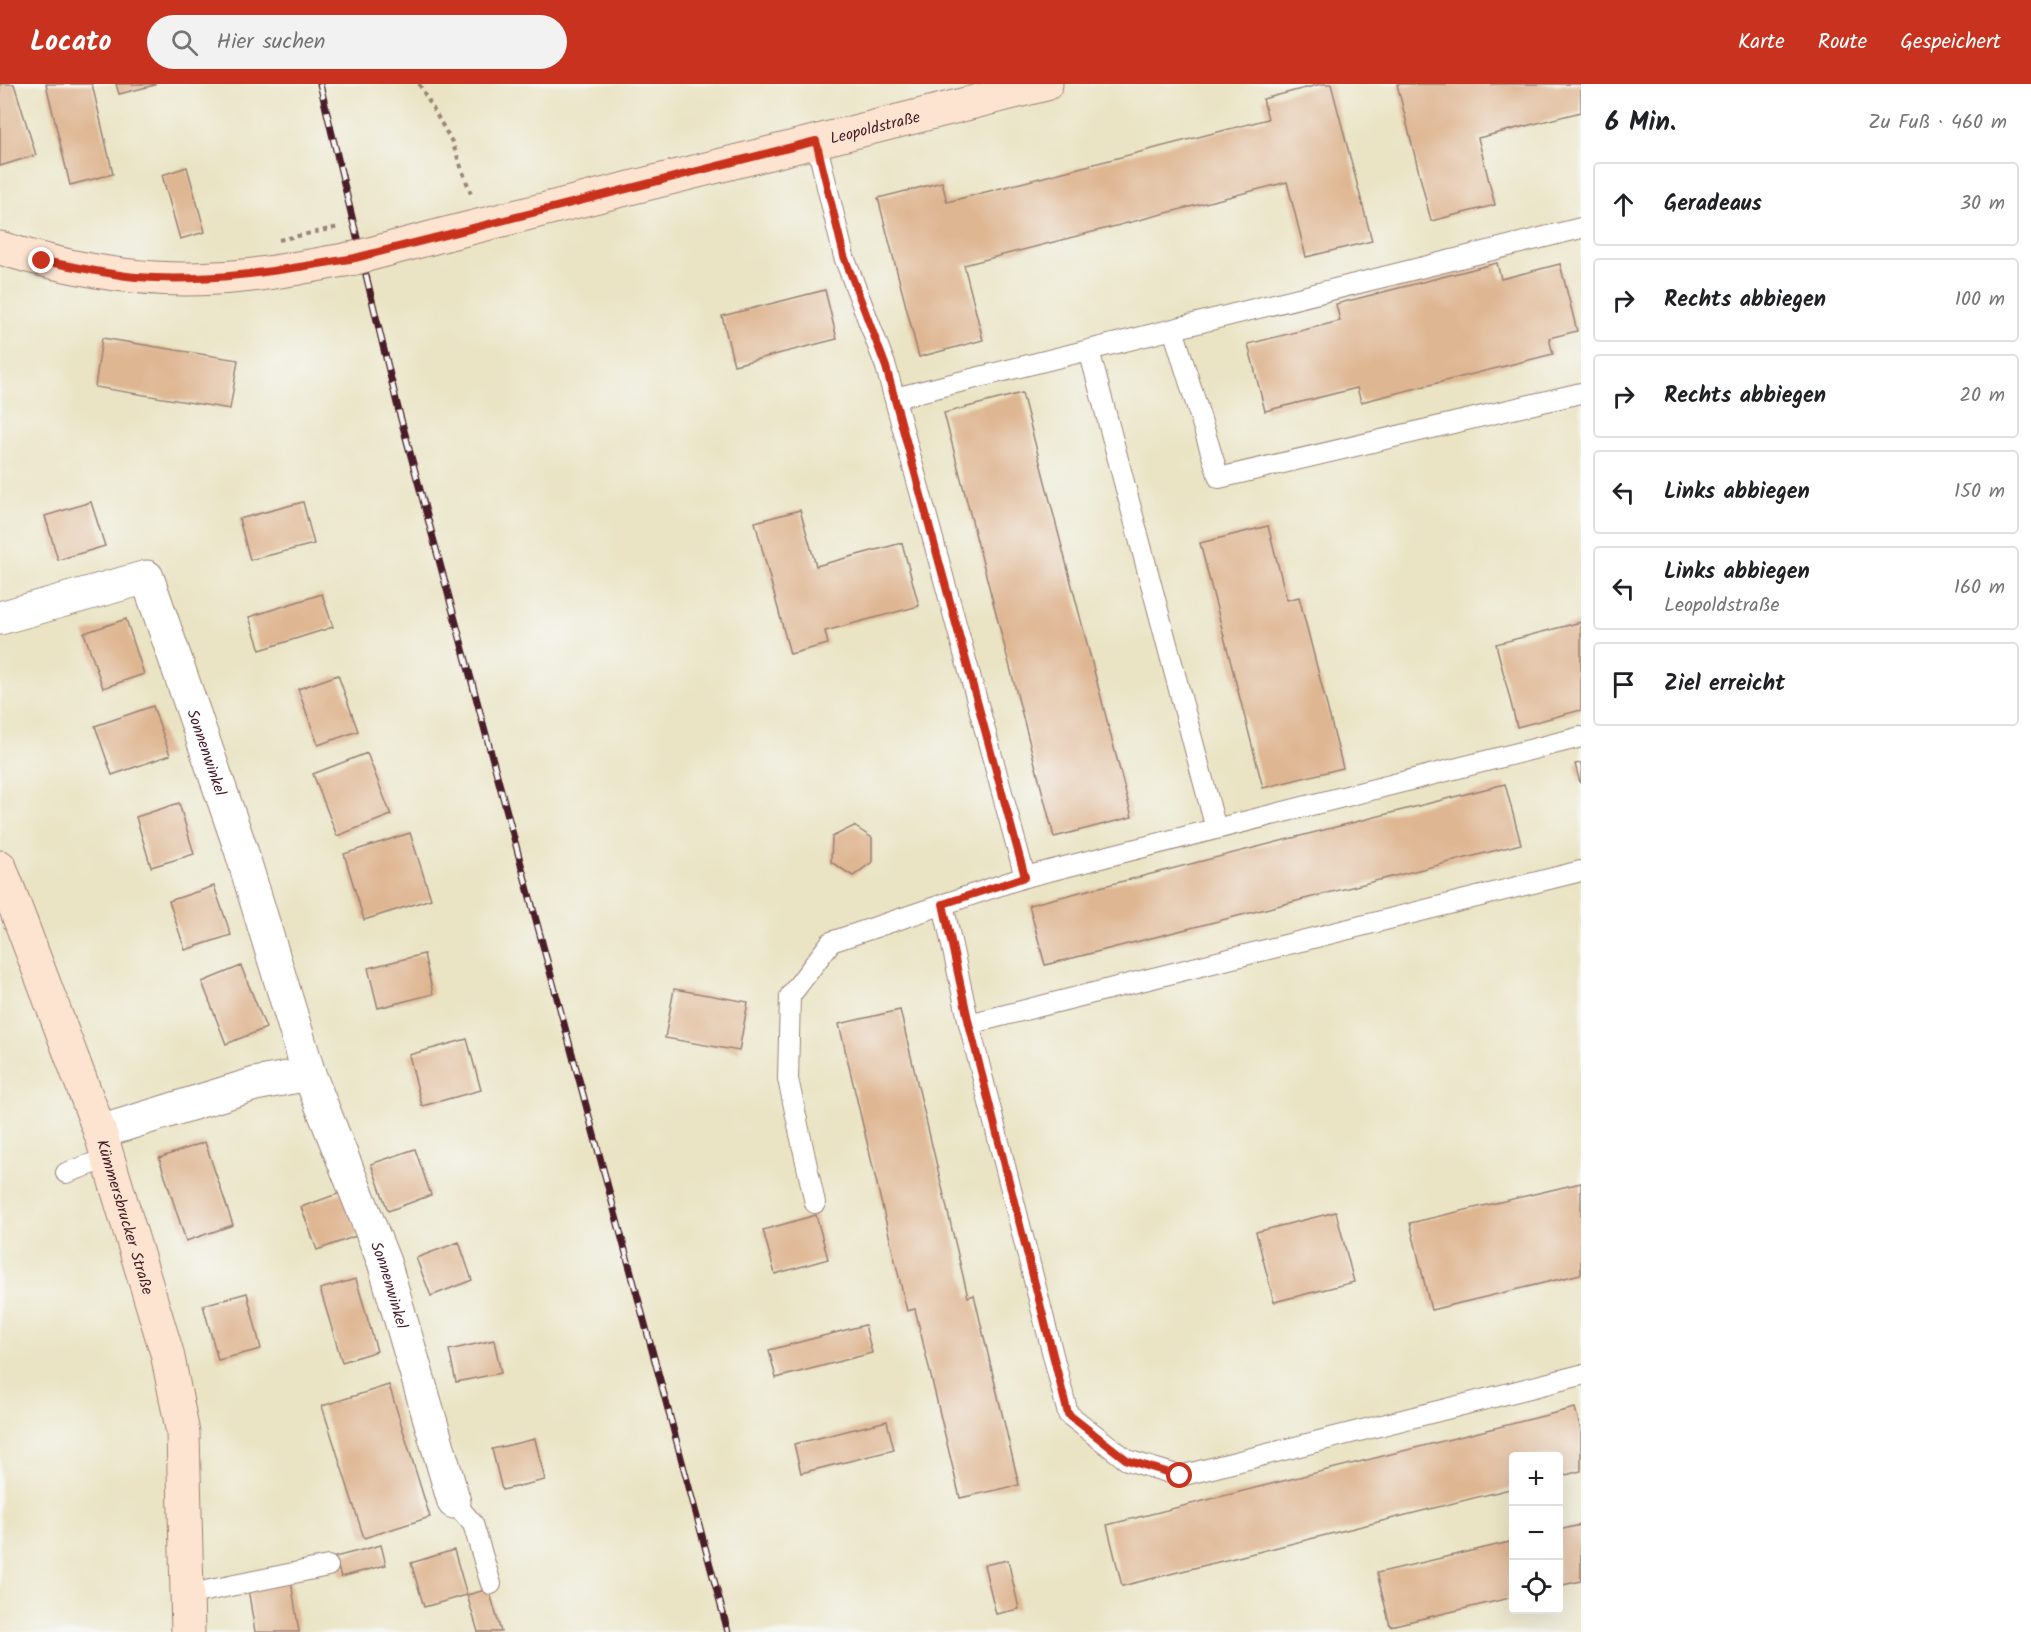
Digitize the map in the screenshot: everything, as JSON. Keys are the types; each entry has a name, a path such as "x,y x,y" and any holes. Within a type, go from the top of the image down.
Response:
{"street":[{"name":"Leopoldstraße","path":"0,248 42,261 136,277 216,279 286,270 355,258 1046,84"},
{"name":"Sonnenwinkel","path":"0,618 147,577 241,850 309,1074 384,1262 454,1502"},
{"name":"Kümmersbrucker Straße","path":"0,867 104,1145 167,1353 183,1433 188,1632"},
{"path":"104,1145 255,1084 309,1074"}],"lane":[{"path":"816,141 844,256 886,367 895,398 1025,877"},
{"path":"895,398 1581,228"},
{"path":"1173,329 1219,478 1581,393"},
{"path":"1089,350 1216,829"},
{"path":"815,1203 788,1079 790,996 831,942 1025,877 1581,736"},
{"path":"969,1024 1581,871"},
{"path":"943,904 969,1024 1068,1414 1127,1460 1180,1476 1581,1375"},
{"path":"66,1173 104,1145"},
{"path":"454,1502 473,1524 491,1584"},
{"path":"186,1589 328,1566"}],"path":[{"path":"419,84 452,142 471,197"}],"building":[{"path":"0,84 14,84 36,155 0,166"},
{"path":"46,84 92,84 113,174 70,185"},
{"path":"116,84 155,84 155,85 119,94"},
{"path":"1321,84 1331,84 1372,241 1306,257 1287,182 964,265 983,340 919,357 878,198 942,182 947,202 1268,119 1263,99"},
{"path":"1397,84 1581,84 1581,112 1478,138 1495,205 1431,221"},
{"path":"187,167 205,232 180,239 162,175"},
{"path":"1497,263 1501,279 1560,264 1577,331 1549,338 1553,354 1361,402 1357,388 1265,411 1248,344 1340,321 1336,304"},
{"path":"825,290 837,339 734,365 722,316"},
{"path":"102,338 238,360 230,409 95,387"},
{"path":"1022,393 1132,817 1054,837 944,413"},
{"path":"91,502 105,546 58,560 45,516"},
{"path":"303,502 314,544 250,560 239,519"},
{"path":"800,510 816,566 902,543 919,606 825,631 828,644 790,654 755,522"},
{"path":"1268,526 1287,600 1299,597 1343,768 1263,788 1200,543"},
{"path":"322,594 333,627 260,650 249,617"},
{"path":"126,619 144,674 103,688 84,633"},
{"path":"1581,622 1581,710 1517,727 1496,644"},
{"path":"338,675 358,731 318,745 298,689"},
{"path":"153,706 170,755 112,775 95,726"},
{"path":"367,753 391,815 337,836 313,774"},
{"path":"1581,763 1581,783 1580,783 1575,764"},
{"path":"1505,784 1521,844 1045,965 1029,905"},
{"path":"179,803 194,854 151,867 136,817"},
{"path":"854,826 872,838 872,862 853,876 831,862 832,837"},
{"path":"410,833 431,899 364,920 344,854"},
{"path":"214,886 231,935 185,950 169,901"},
{"path":"424,954 433,994 378,1008 368,968"},
{"path":"241,966 266,1028 226,1044 202,982"},
{"path":"674,989 748,1002 739,1051 665,1038"},
{"path":"900,1010 968,1297 974,1295 1019,1485 960,1498 915,1309 907,1311 839,1024"},
{"path":"467,1039 481,1090 422,1106 409,1055"},
{"path":"205,1142 233,1225 186,1241 159,1158"},
{"path":"415,1149 431,1195 388,1211 371,1164"},
{"path":"1581,1183 1581,1274 1431,1310 1410,1223"},
{"path":"343,1192 359,1235 317,1250 301,1207"},
{"path":"1336,1212 1354,1282 1274,1302 1256,1232"},
{"path":"816,1215 828,1259 775,1274 763,1230"},
{"path":"459,1242 472,1280 431,1296 416,1258"},
{"path":"356,1279 377,1351 342,1362 320,1289"},
{"path":"247,1293 261,1349 218,1360 203,1305"},
{"path":"865,1325 872,1353 776,1378 769,1350"},
{"path":"494,1340 501,1373 456,1382 449,1350"},
{"path":"389,1385 430,1517 364,1538 322,1406"},
{"path":"1575,1408 1581,1431 1581,1471 1563,1476 1563,1452 1509,1452 1509,1489 1122,1586 1107,1525"},
{"path":"887,1421 894,1450 801,1473 794,1444"},
{"path":"535,1439 545,1480 502,1490 492,1449"},
{"path":"1581,1525 1581,1581 1563,1585 1563,1560 1563,1529"},
{"path":"1509,1542 1509,1598 1390,1626 1377,1573"},
{"path":"381,1545 386,1565 341,1577 335,1557"},
{"path":"454,1550 467,1595 424,1607 411,1563"},
{"path":"1008,1560 1019,1609 996,1614 984,1565"},
{"path":"291,1581 299,1632 255,1632 248,1588"},
{"path":"489,1589 501,1632 478,1632 467,1595"}],"railway":[{"path":"320,84 398,408 728,1632"}],"route":[{"path":"42,261 136,277 216,279 286,270 355,258 816,141 844,256 886,367 1025,877 943,904 969,1024 1068,1414 1127,1460 1180,1476"}]}
